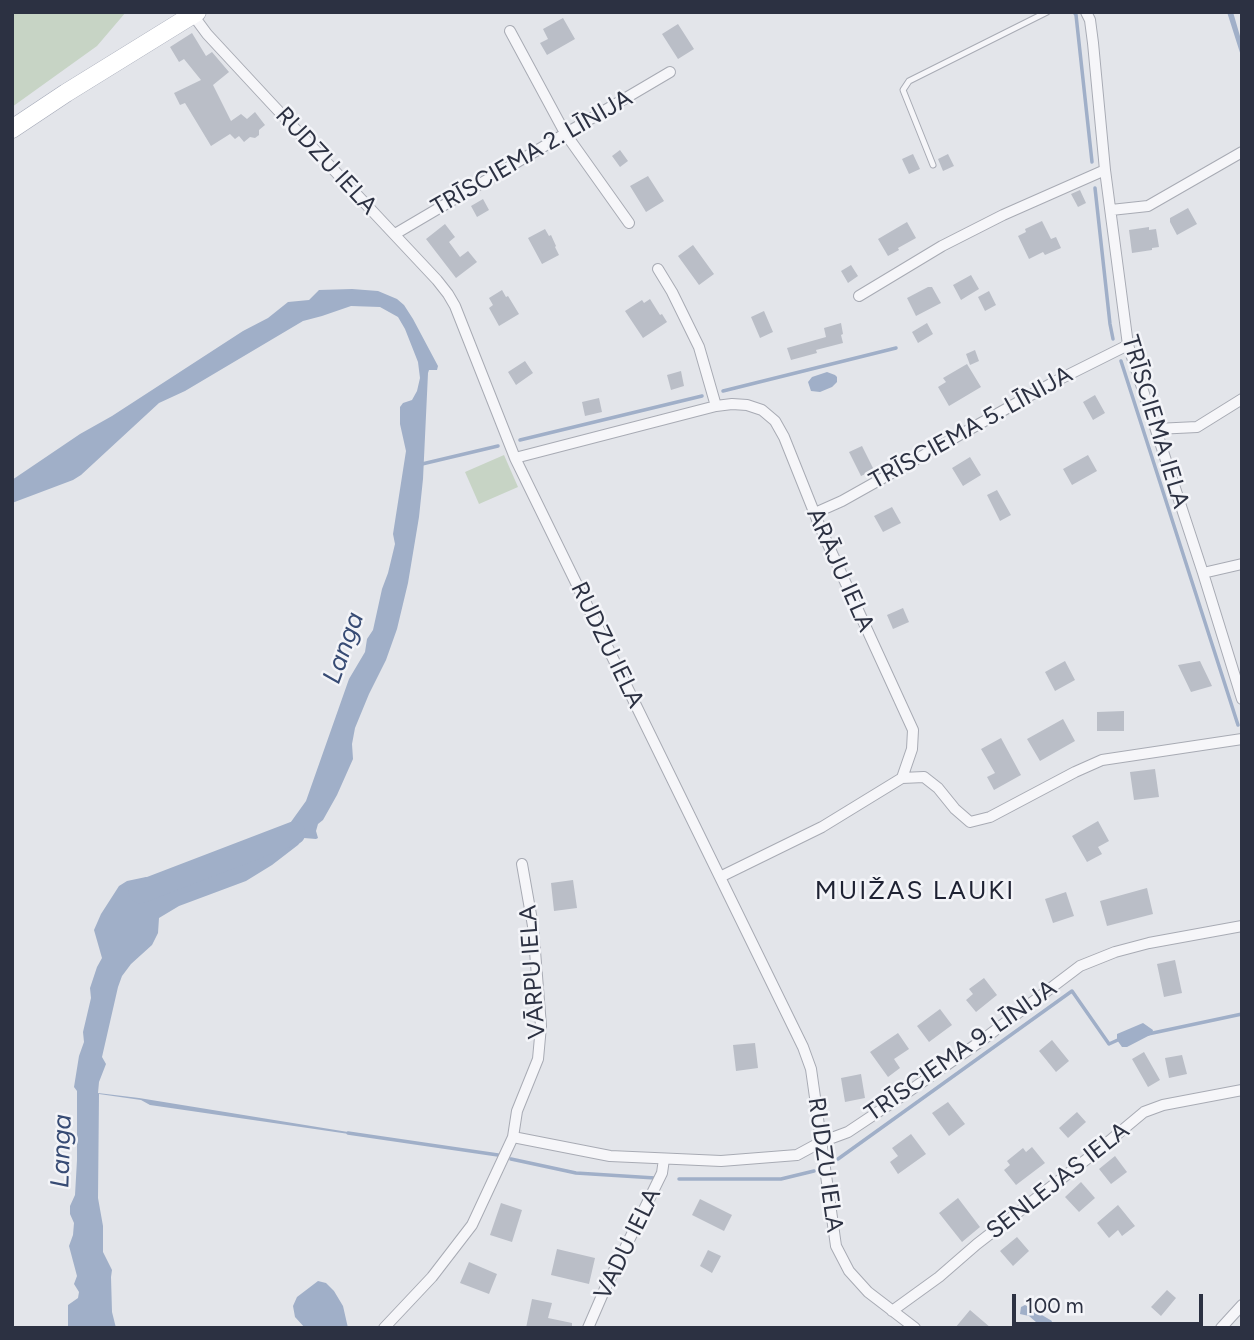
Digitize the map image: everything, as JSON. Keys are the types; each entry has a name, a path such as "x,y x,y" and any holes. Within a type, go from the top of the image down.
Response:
{"main road":[{"path":"12,129 195,14"}],"street":[{"name":"TRĪSCIEMA IELA","path":"1086,12 1090,20 1093,43 1105,170 1128,345 1242,699"},
{"name":"RUDZU IELA","path":"195,14 207,34 395,234 448,294 455,306 515,458 803,1047 811,1069 836,1246 849,1271 869,1292 915,1328"},
{"path":"510,31 565,133 629,223"},
{"name":"TRĪSCIEMA 2. LĪNIJA","path":"395,234 670,72"},
{"path":"1111,210 1148,206 1242,152"},
{"path":"859,296 942,246 1003,215 1105,170"},
{"path":"658,269 699,347 716,406"},
{"name":"TRĪSCIEMA 5. LĪNIJA","path":"815,513 1054,382 1128,345"},
{"path":"1156,429 1197,427 1242,399"},
{"name":"ARĀJU IELA","path":"515,458 716,406 747,405 762,410 775,421 784,437 815,513 913,730 912,749 902,778"},
{"path":"1203,573 1242,564"},
{"path":"720,877 822,827 902,778 924,777 970,822 990,817 1102,760 1242,739"},
{"name":"VĀRPU IELA","path":"384,1328 432,1277 472,1225 513,1137 517,1111 538,1059 541,1026 533,926 522,864"},
{"name":"TRĪSCIEMA 9. LĪNIJA","path":"513,1137 610,1156 721,1161 797,1154 848,1132 981,1041 1080,966 1115,952 1149,943 1242,926"},
{"name":"SENLEJAS IELA","path":"892,1311 939,1277 1144,1112 1163,1105 1242,1090"},
{"name":"VADU IELA","path":"588,1328 662,1173 664,1159"},
{"path":"1221,1328 1242,1305"}],"lane":[{"path":"933,165 903,90 909,81 1047,12"}],"green space":[{"path":"12,12 126,12 97,46 12,107"},
{"path":"504,455 518,487 479,504 465,472"}],"water":[{"path":"1227,12 1233,12 1242,43 1242,59"},
{"path":"319,290 378,291 404,305 438,366 437,370 429,370 428,373 419,517 397,629 355,728 353,759 337,795 318,824 318,838 304,838 272,865 246,881 179,906 159,918 158,933 152,945 131,964 118,987 102,1057 106,1064 98,1093 348,1132 349,1134 150,1105 141,1100 99,1094 98,1198 103,1226 103,1252 112,1270 112,1312 116,1328 68,1328 68,1305 78,1298 79,1292 74,1284 77,1276 69,1246 73,1235 74,1223 70,1206 75,1195 77,1160 77,1091 74,1087 84,1042 90,988 102,958 94,930 119,886 127,881 146,877 174,881 197,869 207,868 233,857 247,856 280,835 306,801 349,679 365,652 367,639 373,630 388,573 395,544 393,534 406,451 400,424 400,407 412,400 417,391 420,378 418,362 398,317 380,307 351,306 303,321 185,391 159,403 73,480 12,503 12,480 80,434 268,318 288,302 309,300"},
{"path":"827,372 837,377 837,382 820,392 811,391 808,382 812,377"},
{"path":"1143,1023 1153,1030 1152,1034 1122,1047 1117,1040 1117,1034"},
{"path":"318,1281 326,1283 334,1291 343,1306 348,1328 305,1328 295,1317 293,1306 297,1297"},
{"path":"1025,1305 1052,1321 1049,1328 1043,1328 1029,1316 1020,1314 1021,1307"}],"building":[{"path":"563,18 575,39 547,55 540,43 548,39 543,29"},
{"path":"678,24 694,49 678,59 662,34"},
{"path":"192,33 206,56 212,52 229,72 213,85 231,121 241,114 247,119 255,112 265,125 255,138 250,137 244,142 239,136 235,139 230,134 211,146 185,103 180,105 174,93 201,80 184,59 179,62 170,47"},
{"path":"620,150 628,161 620,167 612,156"},
{"path":"913,154 920,169 909,174 902,159"},
{"path":"948,154 954,166 943,171 938,159"},
{"path":"648,176 664,201 646,212 630,186"},
{"path":"1080,190 1086,203 1078,207 1071,194"},
{"path":"483,199 489,210 477,217 471,206"},
{"path":"1188,208 1197,224 1177,235 1170,218"},
{"path":"1042,221 1051,239 1056,237 1061,248 1029,259 1018,236 1026,232 1025,229"},
{"path":"907,222 916,238 888,256 878,239"},
{"path":"445,224 455,237 449,242 460,257 468,251 477,262 456,278 426,239"},
{"path":"1149,227 1149,230 1156,229 1159,247 1132,253 1129,230"},
{"path":"545,229 549,236 551,235 559,255 542,264 528,238"},
{"path":"693,245 714,274 699,285 678,256"},
{"path":"851,265 858,276 848,283 841,271"},
{"path":"971,275 979,289 961,300 953,285"},
{"path":"932,287 941,303 916,316 907,298"},
{"path":"502,290 519,314 499,326 489,308 493,305 489,298"},
{"path":"989,291 996,305 985,311 978,297"},
{"path":"650,299 667,322 643,338 625,311 642,300 644,303"},
{"path":"764,311 773,332 760,338 751,317"},
{"path":"841,323 843,343 791,360 787,348 826,337 824,328"},
{"path":"927,323 933,334 918,343 912,332"},
{"path":"975,350 979,361 970,365 966,354"},
{"path":"525,361 533,373 516,385 508,372"},
{"path":"967,364 981,387 949,406 938,387 946,382 943,378"},
{"path":"681,371 684,386 671,390 667,375"},
{"path":"1095,395 1105,413 1093,420 1083,402"},
{"path":"599,398 602,412 585,416 582,402"},
{"path":"862,446 874,470 861,476 849,452"},
{"path":"1088,455 1097,471 1072,485 1063,469"},
{"path":"970,457 981,475 963,486 952,468"},
{"path":"997,490 1011,515 1000,521 987,495"},
{"path":"892,507 901,523 883,532 874,516"},
{"path":"903,608 909,622 893,629 887,615"},
{"path":"1065,661 1075,680 1055,691 1045,672"},
{"path":"1200,661 1212,686 1191,692 1178,665"},
{"path":"1124,711 1124,731 1097,731 1097,712"},
{"path":"1063,719 1075,741 1040,761 1027,739"},
{"path":"1001,738 1021,775 994,790 987,777 995,773 981,749"},
{"path":"1155,769 1159,797 1134,800 1130,772"},
{"path":"1098,821 1109,841 1098,847 1102,854 1087,862 1072,836"},
{"path":"573,880 577,908 554,911 551,883"},
{"path":"1147,888 1153,914 1107,926 1100,901"},
{"path":"1066,892 1074,916 1053,923 1045,899"},
{"path":"1175,960 1182,993 1164,997 1157,964"},
{"path":"984,978 997,995 976,1012 966,1000 973,994 969,989"},
{"path":"940,1009 952,1025 929,1042 917,1026"},
{"path":"898,1033 909,1049 894,1059 900,1068 888,1077 870,1052"},
{"path":"1052,1040 1069,1061 1056,1072 1039,1051"},
{"path":"755,1043 758,1068 736,1071 733,1045"},
{"path":"1144,1052 1160,1080 1148,1087 1132,1059"},
{"path":"1182,1055 1187,1074 1169,1078 1165,1058"},
{"path":"861,1074 865,1098 845,1102 841,1078"},
{"path":"948,1102 965,1124 949,1136 932,1113"},
{"path":"1077,1112 1086,1122 1068,1138 1059,1128"},
{"path":"911,1134 926,1154 898,1174 890,1162 898,1156 892,1148"},
{"path":"1032,1147 1045,1163 1016,1185 1004,1170 1010,1165 1007,1161 1023,1148 1026,1152"},
{"path":"1115,1156 1127,1172 1111,1184 1099,1169"},
{"path":"1081,1182 1095,1198 1079,1212 1065,1197"},
{"path":"958,1198 980,1227 962,1242 939,1213"},
{"path":"700,1199 732,1215 724,1231 692,1215"},
{"path":"501,1203 522,1210 512,1242 490,1235"},
{"path":"1118,1205 1135,1226 1122,1236 1118,1230 1109,1238 1097,1223"},
{"path":"1017,1237 1029,1251 1013,1266 1000,1251"},
{"path":"557,1249 595,1258 589,1284 551,1275"},
{"path":"708,1250 721,1256 712,1273 700,1266"},
{"path":"469,1262 497,1274 489,1294 460,1283"},
{"path":"1167,1290 1176,1298 1161,1316 1151,1307"},
{"path":"532,1299 552,1303 548,1318 572,1323 572,1328 526,1328"},
{"path":"970,1310 991,1328 955,1328"}],"waterway":[{"path":"1074,12 1092,162"},
{"path":"1095,188 1113,339"},
{"path":"723,391 896,348"},
{"path":"1121,361 1238,725"},
{"path":"520,440 702,396"},
{"path":"422,464 498,446"},
{"name":"Langa","path":"140,892 294,833"},
{"path":"838,1159 1072,991 1109,1044 1120,1039"},
{"path":"1148,1034 1242,1014"},
{"path":"348,1133 498,1155"},
{"path":"511,1159 576,1173 655,1178"},
{"path":"679,1179 781,1179 814,1171"}],"district":[{"name":"MUIŽAS LAUKI","path":"915,891"}]}
